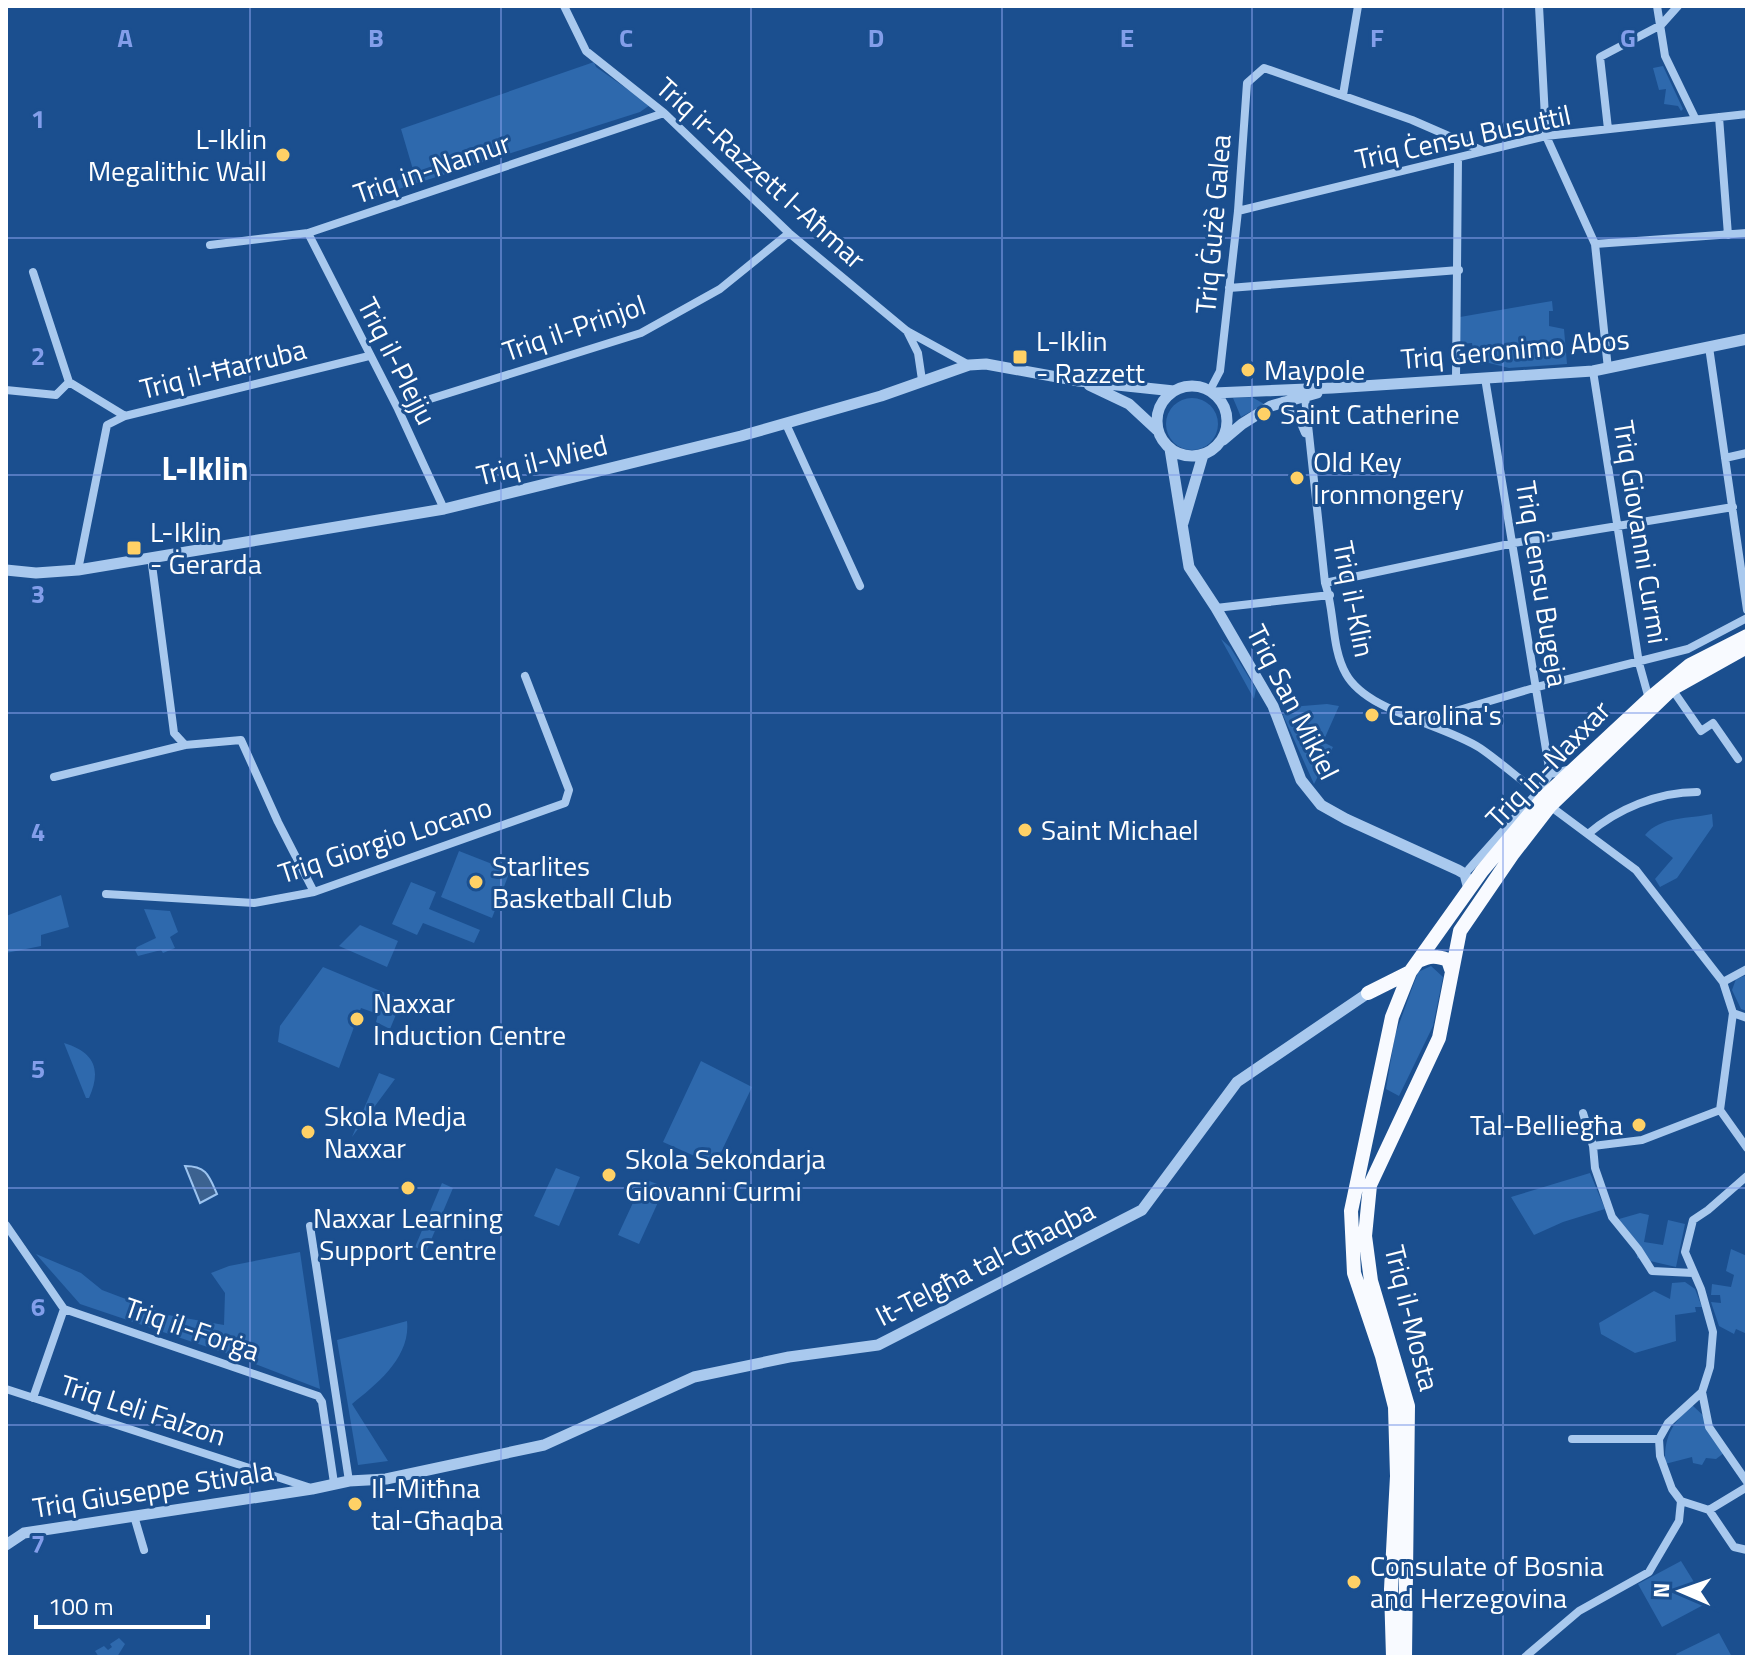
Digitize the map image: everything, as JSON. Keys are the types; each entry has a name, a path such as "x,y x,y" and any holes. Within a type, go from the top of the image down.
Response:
{"highway":[{"name":"Triq in-Naxxar","path":"1362,1185 1374,1099 1392,1017 1414,967 1469,889 1470,870 1649,699 1690,665 1747,636"},
{"name":"Triq in-Naxxar","path":"1362,1185 1439,1038 1460,931 1512,855 1544,799 1672,689 1747,647"},
{"path":"1368,993 1432,955 1448,960 1451,969"},
{"path":"1368,993 1381,997 1392,1017"},
{"path":"1374,1099 1387,1111 1394,1112 1407,1104"},
{"name":"Triq il-Mosta","path":"1362,1185 1351,1211 1354,1273 1382,1356 1395,1407 1397,1476 1391,1589 1393,1657"},
{"name":"Triq il-Mosta","path":"1362,1185 1371,1281 1408,1406 1405,1657"}],"street":[{"name":"Triq ir-Razzett l-Aħmar","path":"564,6 586,51 664,113 789,233 907,331 969,365"},
{"path":"1358,6 1343,95 1481,150"},
{"path":"1539,6 1546,136 1595,244 1608,369"},
{"path":"1657,6 1665,56 1695,118"},
{"path":"1608,129 1600,57 1661,25 1678,6"},
{"name":"Triq Ġużè Galea","path":"1212,392 1220,371 1238,211 1247,83 1264,68 1343,95"},
{"name":"Triq in-Namur","path":"210,245 308,233 664,113"},
{"name":"Triq Ċensu Busuttil","path":"1238,211 1546,136 1747,114"},
{"path":"1719,117 1728,235"},
{"path":"1456,379 1458,158"},
{"name":"Triq il-Plejju","path":"308,233 398,409 444,509"},
{"name":"Triq il-Prinjol","path":"398,409 641,333 720,289 789,233"},
{"path":"1595,244 1747,233"},
{"path":"1229,288 1459,270"},
{"path":"6,390 56,395 69,382 33,272"},
{"path":"907,331 918,353 922,380"},
{"name":"Triq Geronimo Abos","path":"1212,392 1332,388 1593,371 1747,339"},
{"path":"1709,347 1747,610"},
{"name":"Triq il-Ħarruba","path":"69,382 125,416 369,356"},
{"name":"Triq il-Wied","path":"6,570 36,573 78,570 444,509 786,424 881,396 969,365 986,364 1079,381 1174,391"},
{"name":"Triq Giovanni Curmi","path":"1593,371 1639,663 1649,699"},
{"name":"Triq Ċensu Bugeja","path":"1485,378 1550,774"},
{"name":"Triq il-Wied","path":"1079,381 1129,404 1158,431"},
{"path":"1188,385 1212,392 1226,411 1225,434 1219,444 1203,455 1186,456 1170,449 1158,431 1158,410 1163,400 1174,391 1188,385"},
{"name":"Triq Geronimo Abos","path":"1219,444 1242,424 1283,401 1332,388"},
{"name":"Triq il-Klin","path":"1305,397 1325,583 1330,595 1334,633 1346,674 1369,699 1479,747 1636,870 1723,982 1733,1013"},
{"name":"Triq il-Klin","path":"1283,401 1297,414 1309,441"},
{"path":"78,570 107,425 125,416"},
{"path":"786,424 860,586"},
{"name":"Triq San Mikiel","path":"1170,449 1189,567 1273,706 1301,780 1321,805 1346,819 1470,870"},
{"path":"1725,458 1747,453"},
{"name":"Triq San Mikiel","path":"1182,528 1203,455"},
{"path":"1325,583 1514,543 1733,507"},
{"path":"151,557 174,733 185,745"},
{"path":"1216,608 1330,595"},
{"path":"1422,721 1537,687 1688,649 1747,618"},
{"name":"Triq Giorgio Locano","path":"106,894 254,903 314,892 565,803 569,790 525,676"},
{"path":"1672,689 1701,731 1713,723 1738,759"},
{"path":"54,777 185,745 241,740 314,892"},
{"path":"1550,774 1573,769"},
{"name":"Triq in-Naxxar","path":"1544,799 1550,774"},
{"path":"1588,834 1607,818 1639,803 1697,792"},
{"path":"1723,982 1747,969"},
{"name":"It-Telgħa tal-Għaqba","path":"312,1489 334,1483 386,1479 544,1445 694,1377 789,1357 878,1345 1142,1210 1237,1082 1368,993"},
{"path":"1747,1018 1733,1013 1720,1110 1747,1148"},
{"path":"1593,1146 1642,1140 1720,1110"},
{"path":"1583,1113 1593,1146 1595,1168 1612,1217 1652,1271 1693,1273"},
{"path":"1709,1510 1747,1484 1709,1427 1702,1392 1710,1367 1713,1332 1701,1289 1685,1252 1693,1220 1747,1176"},
{"path":"6,1225 64,1309 33,1398"},
{"path":"310,1226 349,1481"},
{"name":"Triq il-Forġa","path":"64,1309 318,1396 322,1402 334,1483"},
{"name":"Triq Leli Falzon","path":"6,1389 312,1489"},
{"path":"1702,1392 1668,1423 1659,1439 1660,1456 1672,1489 1681,1501 1709,1510 1734,1547 1747,1550"},
{"path":"1572,1439 1659,1439"},
{"name":"Triq Giuseppe Stivala","path":"6,1545 24,1533 312,1489"},
{"path":"1525,1657 1579,1611 1649,1572 1679,1521 1681,1501"},
{"path":"134,1516 144,1550"}],"shaded area":[{"path":"594,62 596,67 650,105 640,112 361,201 360,198 414,173 401,129"},
{"path":"1663,66 1683,109 1681,111 1678,106 1664,104 1666,89 1659,90 1653,68"},
{"path":"1552,301 1549,326 1564,329 1567,364 1509,368 1489,363 1475,366 1472,343 1460,344 1460,317"},
{"path":"1252,397 1264,404 1241,417 1233,398"},
{"path":"1192,398 1211,405 1218,424 1211,443 1192,450 1173,443 1166,424 1173,405"},
{"path":"1221,639 1230,647 1256,689 1254,699"},
{"path":"1339,706 1323,742 1333,747 1314,784 1283,715 1290,707"},
{"path":"1712,814 1713,826 1677,878 1660,887 1655,879 1673,858 1645,835 1667,821"},
{"name":"Starlites Basketball Club","path":"459,851 510,871 492,918 441,897"},
{"path":"411,882 436,892 429,909 480,930 474,943 423,923 417,935 392,924"},
{"path":"61,895 69,927 41,935 41,946 6,953 6,916"},
{"path":"144,909 170,911 178,932 170,937 175,948 138,956 137,947 156,938"},
{"path":"360,925 398,941 387,967 339,946"},
{"path":"1431,966 1443,977 1433,1026 1399,1096 1386,1089 1395,1035 1418,972"},
{"name":"Naxxar Induction Centre","path":"323,967 402,1000 390,1029 376,1022 378,1014 361,1008 339,1068 278,1042 280,1026"},
{"path":"1747,975 1747,1011 1741,1009 1732,990 1736,979"},
{"path":"64,1043 82,1051 93,1063 95,1078 89,1098 86,1098"},
{"path":"701,1061 752,1087 715,1165 663,1142"},
{"path":"379,1073 395,1079 352,1137"},
{"path":"185,1166 203,1170 217,1194 200,1203"},
{"path":"556,1168 580,1177 559,1226 534,1216"},
{"path":"1590,1173 1605,1209 1534,1235 1511,1197"},
{"path":"644,1179 665,1187 639,1244 618,1235"},
{"path":"442,1183 453,1188 426,1252 415,1247"},
{"path":"1640,1213 1649,1215 1644,1242 1663,1245 1668,1220 1685,1224 1676,1267 1637,1258 1619,1219"},
{"path":"1731,1249 1747,1256 1747,1334 1736,1329 1734,1334 1719,1326 1711,1302 1721,1303 1720,1295 1711,1295 1712,1284 1731,1287 1734,1275 1726,1271"},
{"path":"300,1252 320,1389 240,1358 80,1304 36,1254 81,1273 102,1290 168,1315 224,1325 225,1293 211,1273 229,1266"},
{"path":"1685,1282 1695,1289 1702,1307 1695,1307 1696,1312 1675,1315 1676,1341 1635,1353 1601,1334 1599,1323 1654,1291 1670,1299 1672,1283"},
{"path":"407,1321 407,1334 398,1358 352,1404 388,1461 358,1465 337,1340"},
{"path":"1692,1405 1706,1418 1724,1453 1716,1459 1706,1458 1702,1465 1693,1463 1692,1457 1665,1464 1671,1431"},
{"path":"1681,1561 1707,1603 1662,1627 1638,1584"},
{"path":"1719,1633 1732,1657 1678,1657 1676,1654"},
{"path":"119,1638 125,1644 117,1657 99,1657 95,1651 104,1646 108,1650 112,1647 110,1644"}],"place":[{"name":"L-Iklin Megalithic Wall","path":"283,155"},
{"name":"L-Iklin - Razzett","path":"1020,357"},
{"name":"Maypole","path":"1248,370"},
{"name":"Saint Catherine","path":"1264,414"},
{"name":"Old Key Ironmongery","path":"1297,478"},
{"name":"L-Iklin - Ġerarda","path":"134,548"},
{"name":"Carolina's","path":"1372,715"},
{"name":"Saint Michael","path":"1025,830"},
{"name":"Starlites Basketball Club","path":"476,882"},
{"name":"Naxxar Induction Centre","path":"357,1019"},
{"name":"Tal-Belliegħa","path":"1639,1125"},
{"name":"Skola Medja Naxxar","path":"308,1132"},
{"name":"Skola Sekondarja Giovanni Curmi","path":"609,1175"},
{"name":"Naxxar Learning Support Centre","path":"408,1188"},
{"name":"Il-Mitħna tal-Għaqba","path":"355,1504"},
{"name":"Consulate of Bosnia and Herzegovina","path":"1354,1582"}],"district":[{"name":"L-Iklin","path":"205,469"}]}
